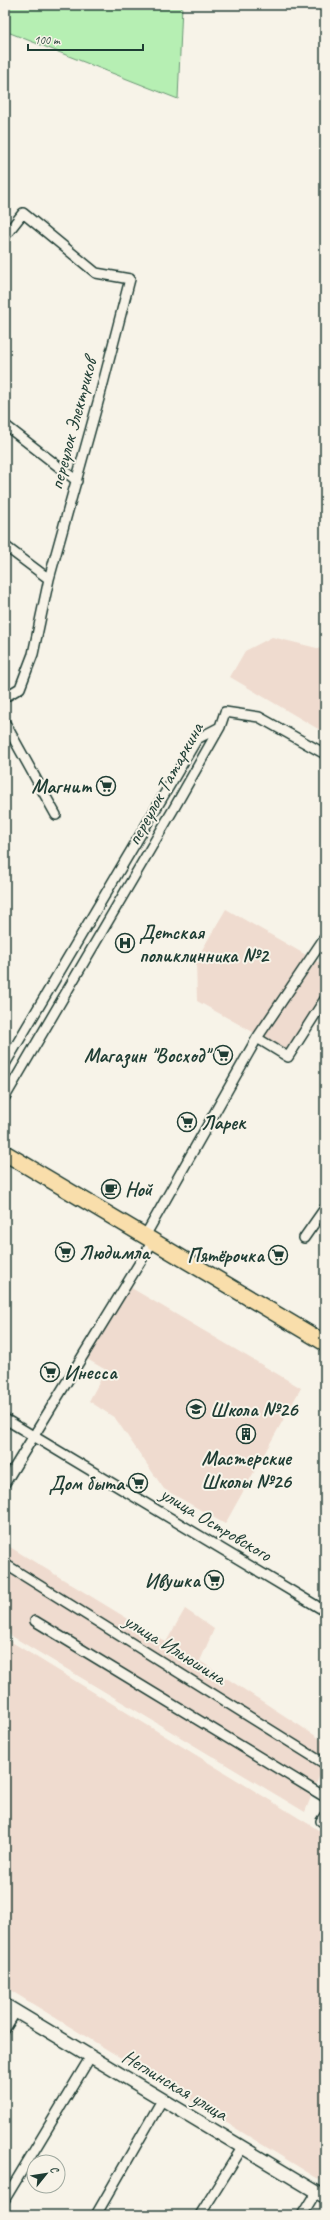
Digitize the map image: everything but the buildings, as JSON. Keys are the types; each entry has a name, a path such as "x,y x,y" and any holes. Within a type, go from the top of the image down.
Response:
{"main road":[{"path":"5,1153 325,1344"}],"street":[{"name":"переулок Электриков","path":"5,236 23,213 96,273 130,279 49,579 33,654 20,688 5,697"},
{"path":"5,425 76,481"},
{"path":"5,546 49,579"},
{"path":"220,727 225,712 258,717 325,754"},
{"path":"5,723 56,815"},
{"name":"переулок Татаркина","path":"5,1064 197,739 220,727"},
{"name":"переулок Татаркина","path":"5,1097 220,727"},
{"path":"5,1483 149,1238 257,1038 325,937"},
{"path":"257,1038 288,1057 325,999"},
{"path":"304,1238 325,1208"},
{"name":"улица Островского","path":"5,1419 325,1611"},
{"name":"улица Ильюшина","path":"5,1564 325,1764"},
{"path":"35,1621 325,1797"},
{"name":"Неглинская улица","path":"5,2005 321,2195"},
{"path":"5,2029 16,2011"},
{"path":"5,2199 91,2056"},
{"path":"96,2215 162,2100"},
{"path":"200,2215 242,2148"},
{"path":"302,2215 321,2195"}],"shaded area":[{"path":"272,637 325,650 325,733 230,677 245,651"},
{"path":"226,909 325,966 325,990 289,1052 197,1001 196,960"},
{"name":"Школа №26","path":"128,1286 301,1388 225,1524 164,1489 115,1418 89,1401 106,1370 85,1358"},
{"path":"5,1544 166,1642 185,1609 214,1629 200,1661 325,1742 325,1762 305,1812 5,1632"},
{"path":"5,1638 325,1834 325,2183 5,1987"}],"green space":[{"path":"5,5 182,5 178,99 5,31"}],"place":[{"name":"Магнит","path":"106,786"},
{"name":"Детская поликлинника №2","path":"125,943"},
{"name":"Магазин \"Восход\"","path":"223,1055"},
{"name":"Ларек","path":"187,1122"},
{"name":"Ной","path":"111,1189"},
{"name":"Людимла","path":"65,1252"},
{"name":"Пятёрочка","path":"278,1255"},
{"name":"Инесса","path":"50,1372"},
{"name":"Школа №26","path":"196,1409"},
{"name":"Мастерские Школы №26","path":"246,1434"},
{"name":"Дом быта","path":"138,1483"},
{"name":"Ивушка","path":"214,1580"}]}
